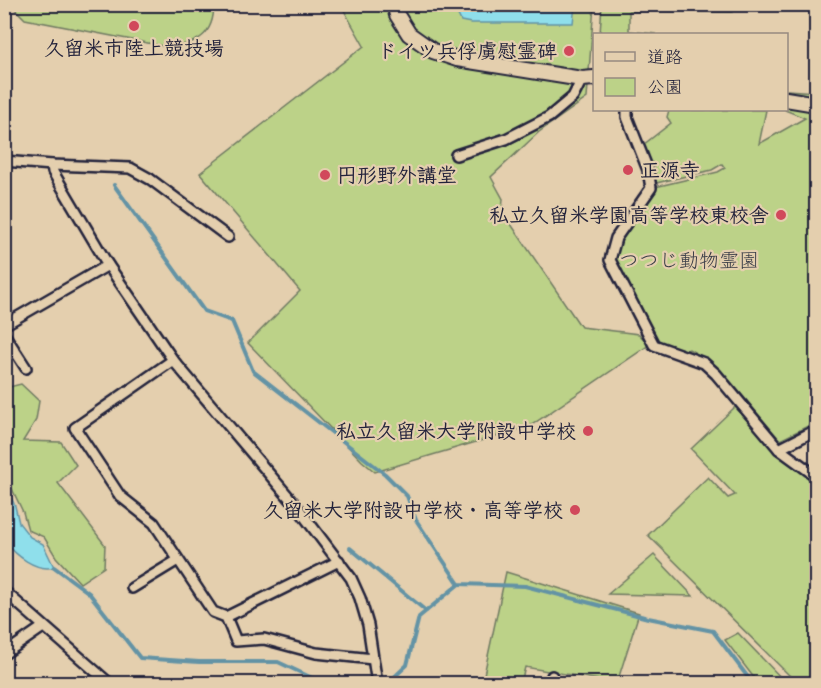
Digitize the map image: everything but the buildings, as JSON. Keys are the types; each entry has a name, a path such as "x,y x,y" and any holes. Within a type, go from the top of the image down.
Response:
{"street":[{"path":"394,4 397,15 409,34 433,51 457,59 588,78 573,98 549,117 506,139 456,155"},
{"path":"788,99 816,104"},
{"path":"627,111 627,117 648,170 651,188 616,238 610,260 654,345 704,363 716,374 779,449 816,476"},
{"path":"4,161 130,168 150,179 228,237"},
{"path":"52,165 53,172 108,265 172,360 298,508 351,578 368,625 377,684"},
{"path":"4,325 108,265"},
{"path":"4,334 26,368"},
{"path":"172,360 75,428 120,496 154,523 213,612 226,617 236,641 264,639 316,653 373,659"},
{"path":"779,449 816,430"},
{"path":"132,588 178,560"},
{"path":"226,617 339,561"},
{"path":"4,591 110,684"},
{"path":"4,654 43,627"}],"green space":[{"name":"久留米市陸上競技場","path":"214,4 211,24 201,37 187,44 168,47 25,19 11,5"},
{"path":"602,4 732,5 732,12 629,11 629,31 647,33 600,33"},
{"path":"341,5 594,5 587,98 539,132 491,177 503,199 502,211 581,327 639,334 649,345 530,426 375,472 248,343 300,291 200,173 364,46"},
{"name":"つつじ動物霊園","path":"788,90 816,92 816,422 780,440 721,370 708,360 689,349 679,353 654,345 610,260 616,238 651,188 718,172 725,168 722,164 712,170 656,183 643,145 671,123 667,117 669,111 766,111 759,144 805,118 788,111"},
{"path":"21,384 39,401 36,420 23,441 61,442 76,465 58,483 105,545 104,567 80,583 56,557 44,537 28,530 23,512 5,474 5,388"},
{"path":"735,407 776,450 816,479 816,683 797,683 648,535 708,477 728,498 735,495 691,449"},
{"path":"654,555 693,596 608,594"},
{"path":"506,572 639,613 617,683 525,667 521,683 482,684"},
{"path":"738,633 786,683 758,683 725,640"}],"water":[{"path":"453,5 575,5 573,23 471,23 461,21"},
{"path":"5,484 15,506 19,523 30,537 43,544 54,567 33,565 14,552 5,541"}],"waterway":[{"path":"114,185 204,311 232,321 253,371 385,474 407,496 416,520 459,584 525,586 648,618 713,631 753,684"},
{"path":"350,548 426,611"},
{"path":"54,567 89,593 140,658 199,662 278,662 325,684"},
{"path":"387,684 407,665 419,617 459,584"}],"place":[{"name":"久留米市陸上競技場","path":"134,26"},
{"name":"ドイツ兵俘虜慰霊碑","path":"569,51"},
{"name":"正源寺","path":"628,170"},
{"name":"円形野外講堂","path":"325,175"},
{"name":"私立久留米学園高等学校東校舎","path":"781,215"},
{"name":"私立久留米大学附設中学校","path":"588,431"},
{"name":"久留米大学附設中学校・高等学校","path":"575,510"}]}
